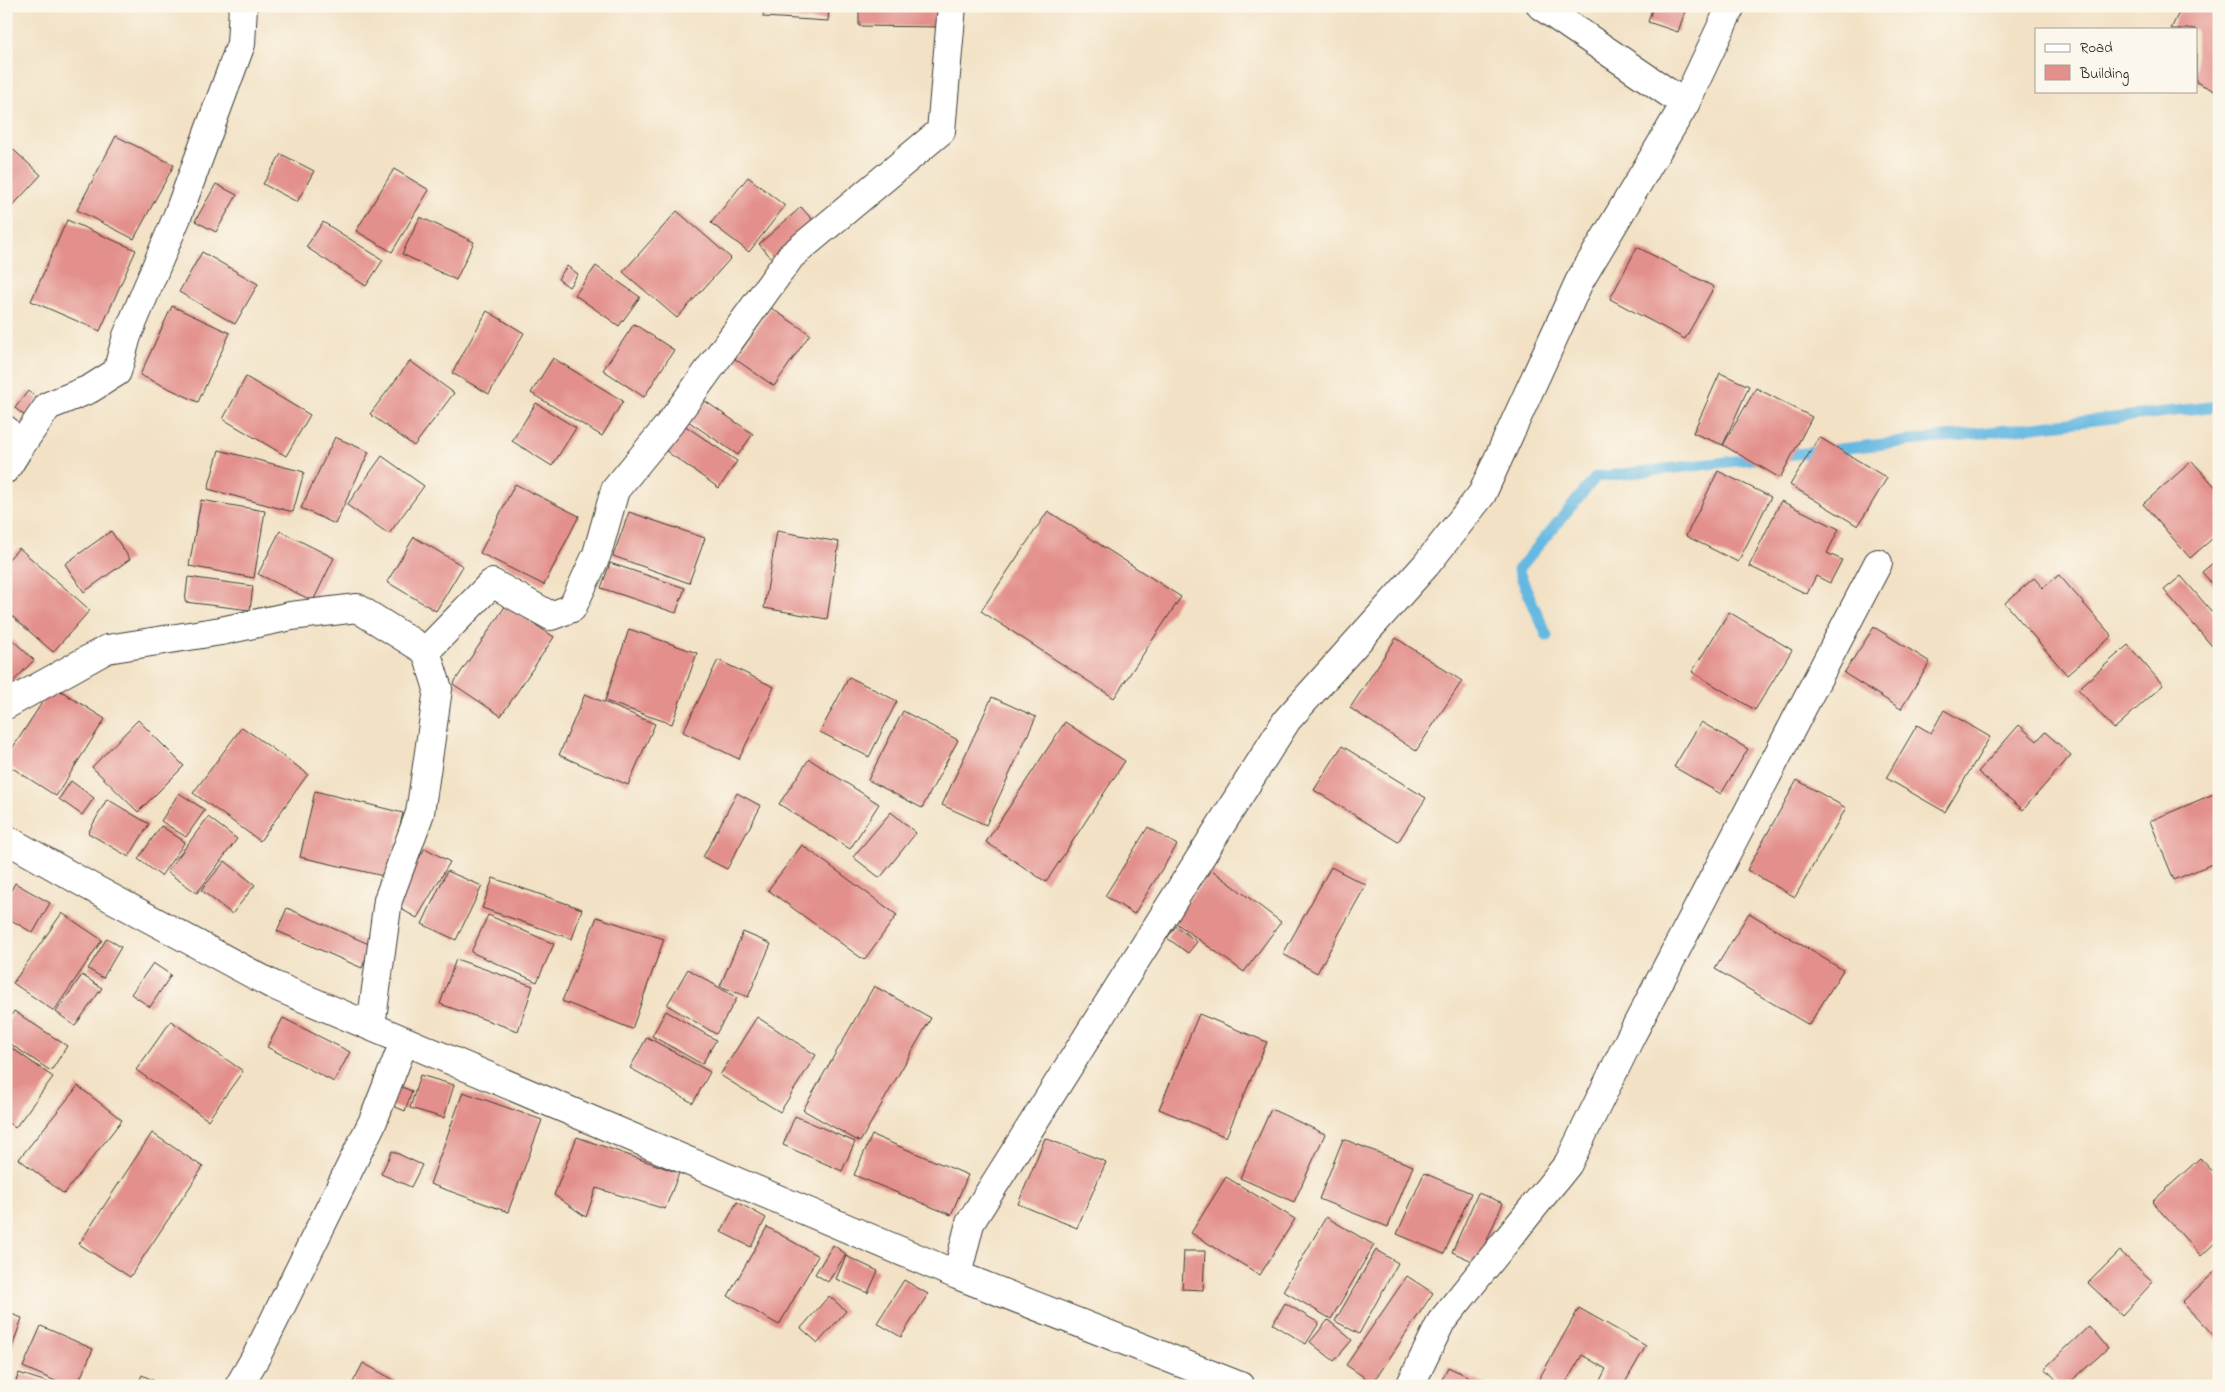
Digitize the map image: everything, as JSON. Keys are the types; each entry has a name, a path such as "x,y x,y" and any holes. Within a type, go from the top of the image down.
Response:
{"street":[{"path":"11,449 48,406 90,390 117,372 127,336 177,218 241,44 243,6"},
{"path":"426,652 492,583 551,616 572,608 597,554 616,490 671,422 791,256 941,131 952,6"},
{"path":"1541,6 1685,104"},
{"path":"957,1275 970,1223 1287,720 1426,565 1482,494 1579,282 1685,104 1731,6"},
{"path":"1410,1386 1441,1322 1568,1164 1630,1038 1878,563"},
{"path":"6,705 107,649 221,631 291,616 357,608 426,652 438,689 420,814 388,900 371,1026"},
{"path":"6,839 273,985 957,1275 1240,1386"},
{"path":"239,1386 257,1355 373,1121 404,1042"}],"building":[{"path":"764,6 829,6 828,21 763,17"},
{"path":"859,6 945,6 944,27 859,26"},
{"path":"1653,6 1687,6 1678,32 1648,22"},
{"path":"2182,6 2219,7 2219,93 2198,83 2198,28 2171,28"},
{"path":"116,136 174,165 134,239 77,210"},
{"path":"6,143 41,175 6,213"},
{"path":"281,154 314,171 297,202 263,184"},
{"path":"394,169 429,190 392,252 356,231"},
{"path":"748,177 785,206 749,252 711,223"},
{"path":"216,184 237,195 216,232 195,221"},
{"path":"801,207 818,226 776,263 759,244"},
{"path":"677,211 731,258 677,318 623,272"},
{"path":"420,217 474,242 456,280 402,254"},
{"path":"67,220 136,250 100,331 31,301"},
{"path":"323,222 383,260 366,286 306,247"},
{"path":"1637,247 1714,287 1685,339 1610,299"},
{"path":"202,252 258,284 235,324 179,292"},
{"path":"567,266 578,274 569,287 558,279"},
{"path":"596,266 640,297 619,326 575,295"},
{"path":"172,306 230,333 198,402 140,375"},
{"path":"771,308 810,334 774,386 735,359"},
{"path":"487,311 524,333 489,394 452,373"},
{"path":"634,324 674,350 644,397 603,370"},
{"path":"553,358 623,401 602,436 531,393"},
{"path":"410,361 454,393 414,446 370,414"},
{"path":"1720,373 1749,386 1723,445 1693,433"},
{"path":"246,377 310,415 286,456 223,419"},
{"path":"1756,388 1812,417 1780,478 1723,445"},
{"path":"28,391 38,399 25,416 15,408"},
{"path":"699,397 753,434 738,455 685,419"},
{"path":"536,403 576,428 552,466 512,441"},
{"path":"684,425 737,461 719,488 666,451"},
{"path":"335,437 369,452 335,524 301,508"},
{"path":"1819,437 1887,478 1858,526 1790,485"},
{"path":"219,450 304,472 293,512 208,489"},
{"path":"382,456 424,486 389,534 347,505"},
{"path":"2192,461 2219,491 2219,533 2190,558 2143,504"},
{"path":"1718,471 1771,497 1738,562 1686,536"},
{"path":"515,484 579,516 544,585 480,553"},
{"path":"201,500 265,511 254,578 189,566"},
{"path":"1781,501 1839,529 1827,553 1842,560 1830,583 1816,576 1807,594 1749,566"},
{"path":"1048,511 1181,597 1114,698 981,611"},
{"path":"629,512 705,538 689,583 613,556"},
{"path":"111,531 130,559 84,592 65,564"},
{"path":"280,531 334,558 313,601 258,574"},
{"path":"777,531 839,542 827,619 764,608"},
{"path":"414,537 463,566 436,611 387,582"},
{"path":"19,548 90,610 53,652 6,611 6,562"},
{"path":"2219,558 2219,592 2202,572"},
{"path":"610,563 685,588 676,613 601,588"},
{"path":"2059,575 2112,636 2067,675 2005,603 2034,578 2043,588"},
{"path":"2181,576 2219,620 2219,641 2212,646 2164,590"},
{"path":"188,577 253,586 250,610 185,602"},
{"path":"506,605 554,637 501,716 453,684"},
{"path":"1729,612 1792,650 1755,710 1692,672"},
{"path":"1874,627 1930,662 1901,709 1844,673"},
{"path":"629,629 697,653 672,724 605,701"},
{"path":"6,634 34,660 6,689"},
{"path":"1396,638 1462,681 1416,751 1350,708"},
{"path":"2128,645 2163,685 2114,729 2078,689"},
{"path":"718,660 774,687 739,759 683,732"},
{"path":"849,677 897,701 869,757 820,732"},
{"path":"53,686 105,719 56,796 6,764 6,758"},
{"path":"585,694 655,724 628,785 559,755"},
{"path":"992,697 1036,717 986,825 942,805"},
{"path":"1944,710 1990,737 1945,812 1886,778 1917,725 1931,733"},
{"path":"903,711 958,740 922,808 868,780"},
{"path":"138,720 184,766 138,812 92,767"},
{"path":"1065,722 1125,761 1046,882 986,842"},
{"path":"1701,722 1748,749 1721,794 1674,767"},
{"path":"2019,725 2037,741 2045,732 2071,755 2023,810 1978,772"},
{"path":"242,727 308,774 260,841 193,793"},
{"path":"1342,746 1426,798 1398,842 1314,790"},
{"path":"809,759 879,804 850,849 779,804"},
{"path":"1797,780 1846,808 1795,897 1747,870"},
{"path":"71,781 94,798 82,815 59,799"},
{"path":"315,791 403,813 388,877 300,857"},
{"path":"2218,792 2219,861 2174,880 2150,821"},
{"path":"179,793 205,810 186,837 161,821"},
{"path":"737,793 761,806 727,869 703,857"},
{"path":"107,799 149,824 129,857 88,833"},
{"path":"891,812 916,833 880,878 853,857"},
{"path":"208,817 237,839 197,893 167,872"},
{"path":"161,826 185,842 161,876 138,859"},
{"path":"1148,827 1177,845 1134,914 1105,896"},
{"path":"802,845 897,915 864,960 768,890"},
{"path":"425,848 450,862 417,918 392,904"},
{"path":"225,861 255,885 232,914 201,890"},
{"path":"1331,867 1366,885 1317,973 1283,954"},
{"path":"1212,870 1281,922 1244,972 1173,921"},
{"path":"447,871 482,886 456,940 422,924"},
{"path":"493,878 582,909 572,939 482,908"},
{"path":"15,883 50,903 33,933 6,917 6,899"},
{"path":"287,908 371,945 362,968 277,931"},
{"path":"62,913 102,940 54,1011 13,983"},
{"path":"1749,913 1843,970 1809,1025 1715,969"},
{"path":"488,915 554,944 537,982 471,952"},
{"path":"597,917 664,939 632,1029 562,1001"},
{"path":"1176,926 1197,942 1188,953 1167,938"},
{"path":"743,932 771,944 748,997 720,986"},
{"path":"107,938 121,947 103,978 88,969"},
{"path":"456,959 533,986 518,1031 440,1004"},
{"path":"153,963 171,975 150,1007 131,994"},
{"path":"688,969 737,998 716,1034 667,1005"},
{"path":"82,975 102,988 75,1026 56,1012"},
{"path":"874,986 931,1018 860,1142 803,1110"},
{"path":"14,1011 67,1046 51,1071 6,1041 6,1023"},
{"path":"666,1011 716,1040 702,1064 652,1036"},
{"path":"1199,1014 1267,1042 1226,1137 1159,1109"},
{"path":"757,1017 816,1055 780,1112 720,1075"},
{"path":"283,1018 350,1052 334,1082 267,1047"},
{"path":"171,1021 243,1071 208,1120 136,1070"},
{"path":"647,1037 710,1072 693,1103 630,1068"},
{"path":"6,1044 53,1077 15,1128 6,1121"},
{"path":"420,1075 454,1085 444,1118 410,1108"},
{"path":"78,1086 122,1120 64,1194 19,1159"},
{"path":"399,1086 412,1091 405,1111 391,1105"},
{"path":"463,1092 542,1120 508,1212 430,1184"},
{"path":"1271,1109 1325,1134 1294,1202 1240,1178"},
{"path":"795,1116 855,1142 842,1171 783,1145"},
{"path":"152,1133 203,1167 130,1277 79,1244"},
{"path":"872,1135 968,1175 951,1215 854,1175"},
{"path":"577,1137 679,1173 665,1209 596,1188 586,1217 554,1195"},
{"path":"1045,1138 1106,1162 1077,1228 1018,1204"},
{"path":"1343,1139 1413,1166 1388,1227 1319,1199"},
{"path":"392,1151 422,1165 411,1187 381,1174"},
{"path":"2200,1158 2219,1178 2219,1239 2201,1256 2152,1202"},
{"path":"1424,1173 1471,1193 1444,1254 1397,1234"},
{"path":"1226,1177 1295,1219 1260,1275 1191,1233"},
{"path":"1478,1193 1503,1203 1477,1263 1452,1252"},
{"path":"737,1202 766,1218 751,1247 721,1232"},
{"path":"1326,1217 1374,1245 1331,1319 1283,1291"},
{"path":"767,1227 818,1256 779,1325 728,1296"},
{"path":"833,1245 846,1254 828,1282 815,1274"},
{"path":"1376,1250 1398,1263 1359,1334 1335,1321"},
{"path":"1184,1251 1205,1251 1203,1290 1182,1289"},
{"path":"2120,1251 2153,1282 2122,1315 2088,1283"},
{"path":"846,1256 878,1271 868,1293 836,1279"},
{"path":"2219,1268 2219,1341 2182,1302"},
{"path":"1407,1276 1433,1293 1373,1383 1346,1365"},
{"path":"904,1280 928,1294 901,1337 877,1323"},
{"path":"829,1296 846,1311 818,1343 801,1328"},
{"path":"1285,1303 1319,1323 1306,1344 1273,1324"},
{"path":"1579,1308 1646,1346 1623,1386 1597,1386 1606,1369 1582,1355 1564,1386 1535,1386"},
{"path":"6,1312 22,1318 7,1362 6,1362"},
{"path":"1328,1320 1352,1340 1334,1361 1310,1342"},
{"path":"41,1326 93,1349 77,1386 67,1386 23,1367"},
{"path":"2089,1326 2108,1348 2066,1386 2062,1386 2045,1368"},
{"path":"363,1363 405,1386 351,1386"},
{"path":"1448,1367 1488,1386 1439,1386"},
{"path":"19,1373 56,1385 56,1386 14,1386"},
{"path":"142,1375 165,1386 137,1386"}],"waterway":[{"path":"1778,456 2219,406"},
{"path":"1547,636 1518,570 1596,477 1762,458"}]}
